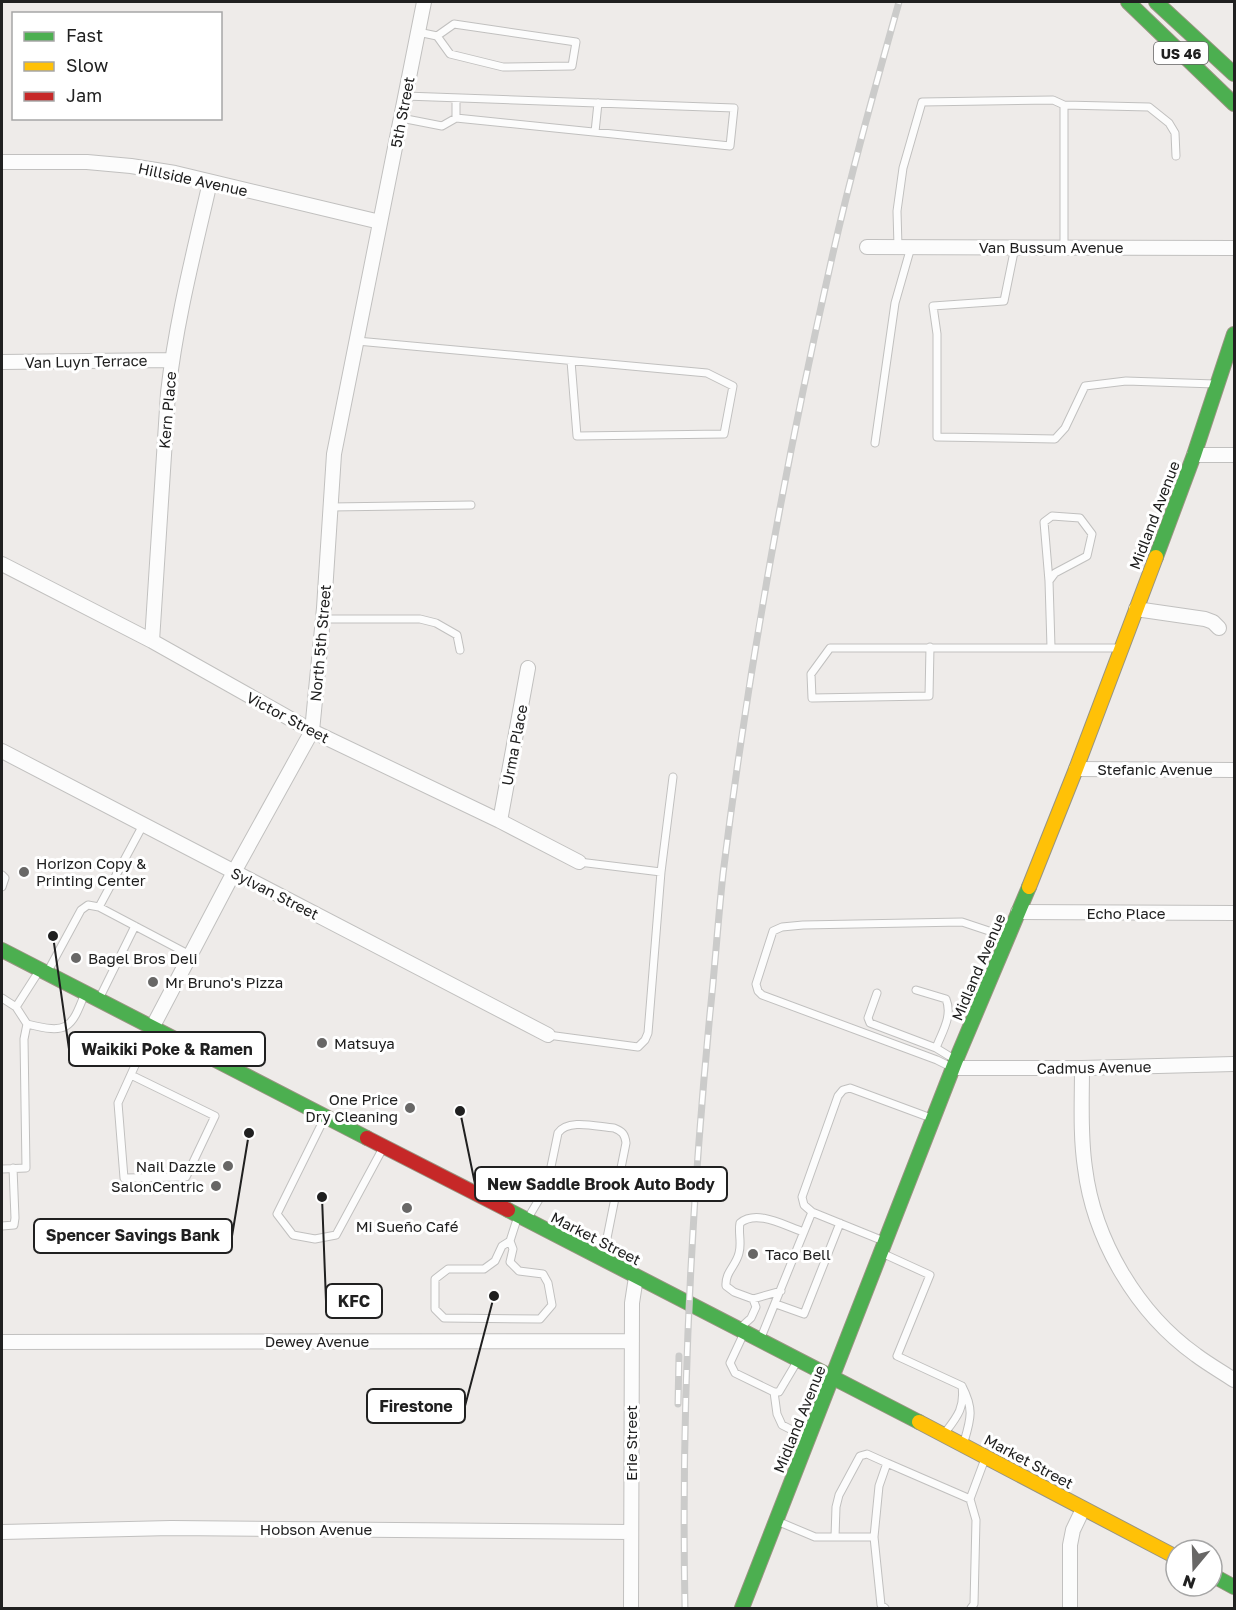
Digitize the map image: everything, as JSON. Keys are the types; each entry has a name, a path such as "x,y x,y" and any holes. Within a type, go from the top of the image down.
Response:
{"main road":[{"name":"US 46","path":"1128,2 1234,104"},
{"name":"US 46","path":"1156,2 1234,74"},
{"name":"Midland Avenue","path":"742,1608 954,1064 1009,937 1076,769 1194,455 1234,334"},
{"name":"Market Street","path":"2,950 383,1148 963,1444 1164,1551"}],"street":[{"name":"5th Street","path":"380,222 424,2"},
{"name":"Hillside Avenue","path":"2,162 87,162 131,166 380,222"},
{"name":"Kern Place","path":"152,641 171,360 175,333 210,182"},
{"name":"North 5th Street","path":"152,1028 312,731 323,619 334,454 380,222"},
{"name":"Van Bussum Avenue","path":"867,247 1234,248"},
{"name":"Van Luyn Terrace","path":"2,362 171,360"},
{"path":"1194,455 1234,455"},
{"name":"Victor Street","path":"2,564 152,641 312,731 500,821 579,862"},
{"path":"1136,609 1205,619 1213,622 1219,628"},
{"name":"Urma Place","path":"500,821 528,668"},
{"name":"Sylvan Street","path":"2,751 548,1035"},
{"name":"Stefanic Avenue","path":"1076,769 1234,770"},
{"name":"Echo Place","path":"1018,912 1234,913"},
{"name":"Cadmus Avenue","path":"954,1064 1082,1068 1234,1064"},
{"path":"1082,1068 1082,1140 1085,1170 1100,1228 1115,1260 1133,1290 1155,1318 1196,1355 1234,1380"},
{"name":"Erie Street","path":"631,1608 632,1303 636,1277"},
{"name":"Dewey Avenue","path":"2,1342 632,1341"},
{"path":"1070,1608 1070,1545 1073,1530 1083,1509"},
{"name":"Hobson Avenue","path":"2,1532 171,1528 631,1532"}],"lane":[{"path":"418,32 437,36 450,54 503,68 572,66 576,42 454,24 437,36"},
{"path":"401,118 442,126 456,118 730,146 734,108 405,96"},
{"path":"456,98 456,118"},
{"path":"875,443 905,247 897,211 903,168 922,102 1053,100 1064,105 1149,107 1168,123 1175,133 1176,156"},
{"path":"595,132 598,103"},
{"path":"1064,105 1064,247"},
{"path":"1016,247 1004,301 933,306 938,334 937,437 1055,439 1065,428 1085,386 1126,381 1217,384"},
{"path":"357,341 707,373 733,386 724,434 577,436 571,361"},
{"path":"331,507 471,505"},
{"path":"1049,581 1055,573 1087,556 1092,534 1080,518 1052,516 1044,522 1051,647"},
{"path":"323,619 420,619 436,623 457,635 460,650"},
{"path":"930,647 929,696 812,698 811,674 830,648 930,647 1121,648"},
{"path":"548,1035 638,1047 645,1040 648,1033 661,872 673,777"},
{"path":"99,907 143,825"},
{"path":"579,862 661,872"},
{"path":"2,875 5,878 2,887"},
{"path":"16,1008 43,972 81,910 88,905 99,907 190,955"},
{"path":"954,1064 937,1060 762,995 756,984 773,931 783,927 803,925 962,922 1009,937"},
{"path":"98,1000 135,926"},
{"path":"916,990 945,999 949,1008 936,1048"},
{"path":"2,998 16,1008 27,1024 46,1029 65,1028 71,1024 85,993"},
{"path":"877,993 868,1018 870,1023 936,1048 954,1064"},
{"path":"2,1169 26,1168 24,1040 27,1024"},
{"path":"131,1075 215,1116 186,1177 124,1178 118,1103 152,1028"},
{"path":"934,1118 850,1088 843,1090 838,1096 802,1197 804,1205 812,1212 840,1223 930,1275 897,1356 962,1386 971,1409 970,1422 963,1444"},
{"path":"325,1117 277,1214 293,1235 315,1239 336,1235 383,1148"},
{"path":"510,1241 513,1249 510,1262 519,1271 543,1274 548,1283 552,1305 540,1319 444,1318 435,1309 435,1279 448,1269 484,1269 495,1261 502,1246 510,1241 522,1219 547,1186 558,1133 562,1127 571,1125 614,1128 625,1135 626,1143 603,1260"},
{"path":"2,1226 14,1225 13,1168"},
{"path":"760,1341 812,1212"},
{"path":"781,1291 753,1299 734,1292 726,1286 727,1276 739,1254 740,1223 747,1217 757,1216 804,1232"},
{"path":"776,1304 804,1314 840,1223"},
{"path":"753,1299 756,1303 754,1312 741,1331 730,1363 735,1373 774,1392 779,1392 798,1360"},
{"path":"944,1435 962,1407 964,1400 962,1386"},
{"path":"774,1392 777,1414 782,1425 810,1438"},
{"path":"835,1537 839,1495 860,1456 867,1454 970,1499"},
{"path":"971,1608 974,1604 976,1520 970,1499 986,1456"},
{"path":"885,1608 881,1605 874,1537 879,1486 887,1463"},
{"path":"777,1521 815,1536 874,1537"}],"railway":[{"path":"685,1608 686,1385 693,1236 703,1087 723,874 733,798 768,571 797,421 845,203 899,2"},
{"path":"678,1404 679,1356"}],"traffic: fast":[{"path":"1128,2 1234,104"},
{"path":"1156,2 1234,74"},
{"path":"1156,557 1194,455 1234,334"},
{"path":"742,1608 956,1060 1029,887"},
{"path":"2,950 367,1138"},
{"path":"508,1210 919,1422"},
{"path":"1224,1582 1234,1587"}],"traffic: slow":[{"path":"1029,887 1156,557"},
{"path":"919,1422 1164,1551"}],"traffic: jam":[{"path":"367,1138 508,1210"}],"place":[{"name":"Horizon Copy & Printing Center","path":"24,872"},
{"name":"Waikiki Poke & Ramen","path":"53,936"},
{"name":"Bagel Bros Deli","path":"76,958"},
{"name":"Mr Bruno's Pizza","path":"153,982"},
{"name":"Matsuya","path":"322,1043"},
{"name":"One Price Dry Cleaning","path":"410,1108"},
{"name":"New Saddle Brook Auto Body","path":"460,1111"},
{"name":"Spencer Savings Bank","path":"249,1133"},
{"name":"Nail Dazzle","path":"228,1166"},
{"name":"SalonCentric","path":"216,1186"},
{"name":"KFC","path":"322,1197"},
{"name":"Mi Sueño Café","path":"407,1208"},
{"name":"Taco Bell","path":"753,1254"},
{"name":"Firestone","path":"494,1296"}]}
